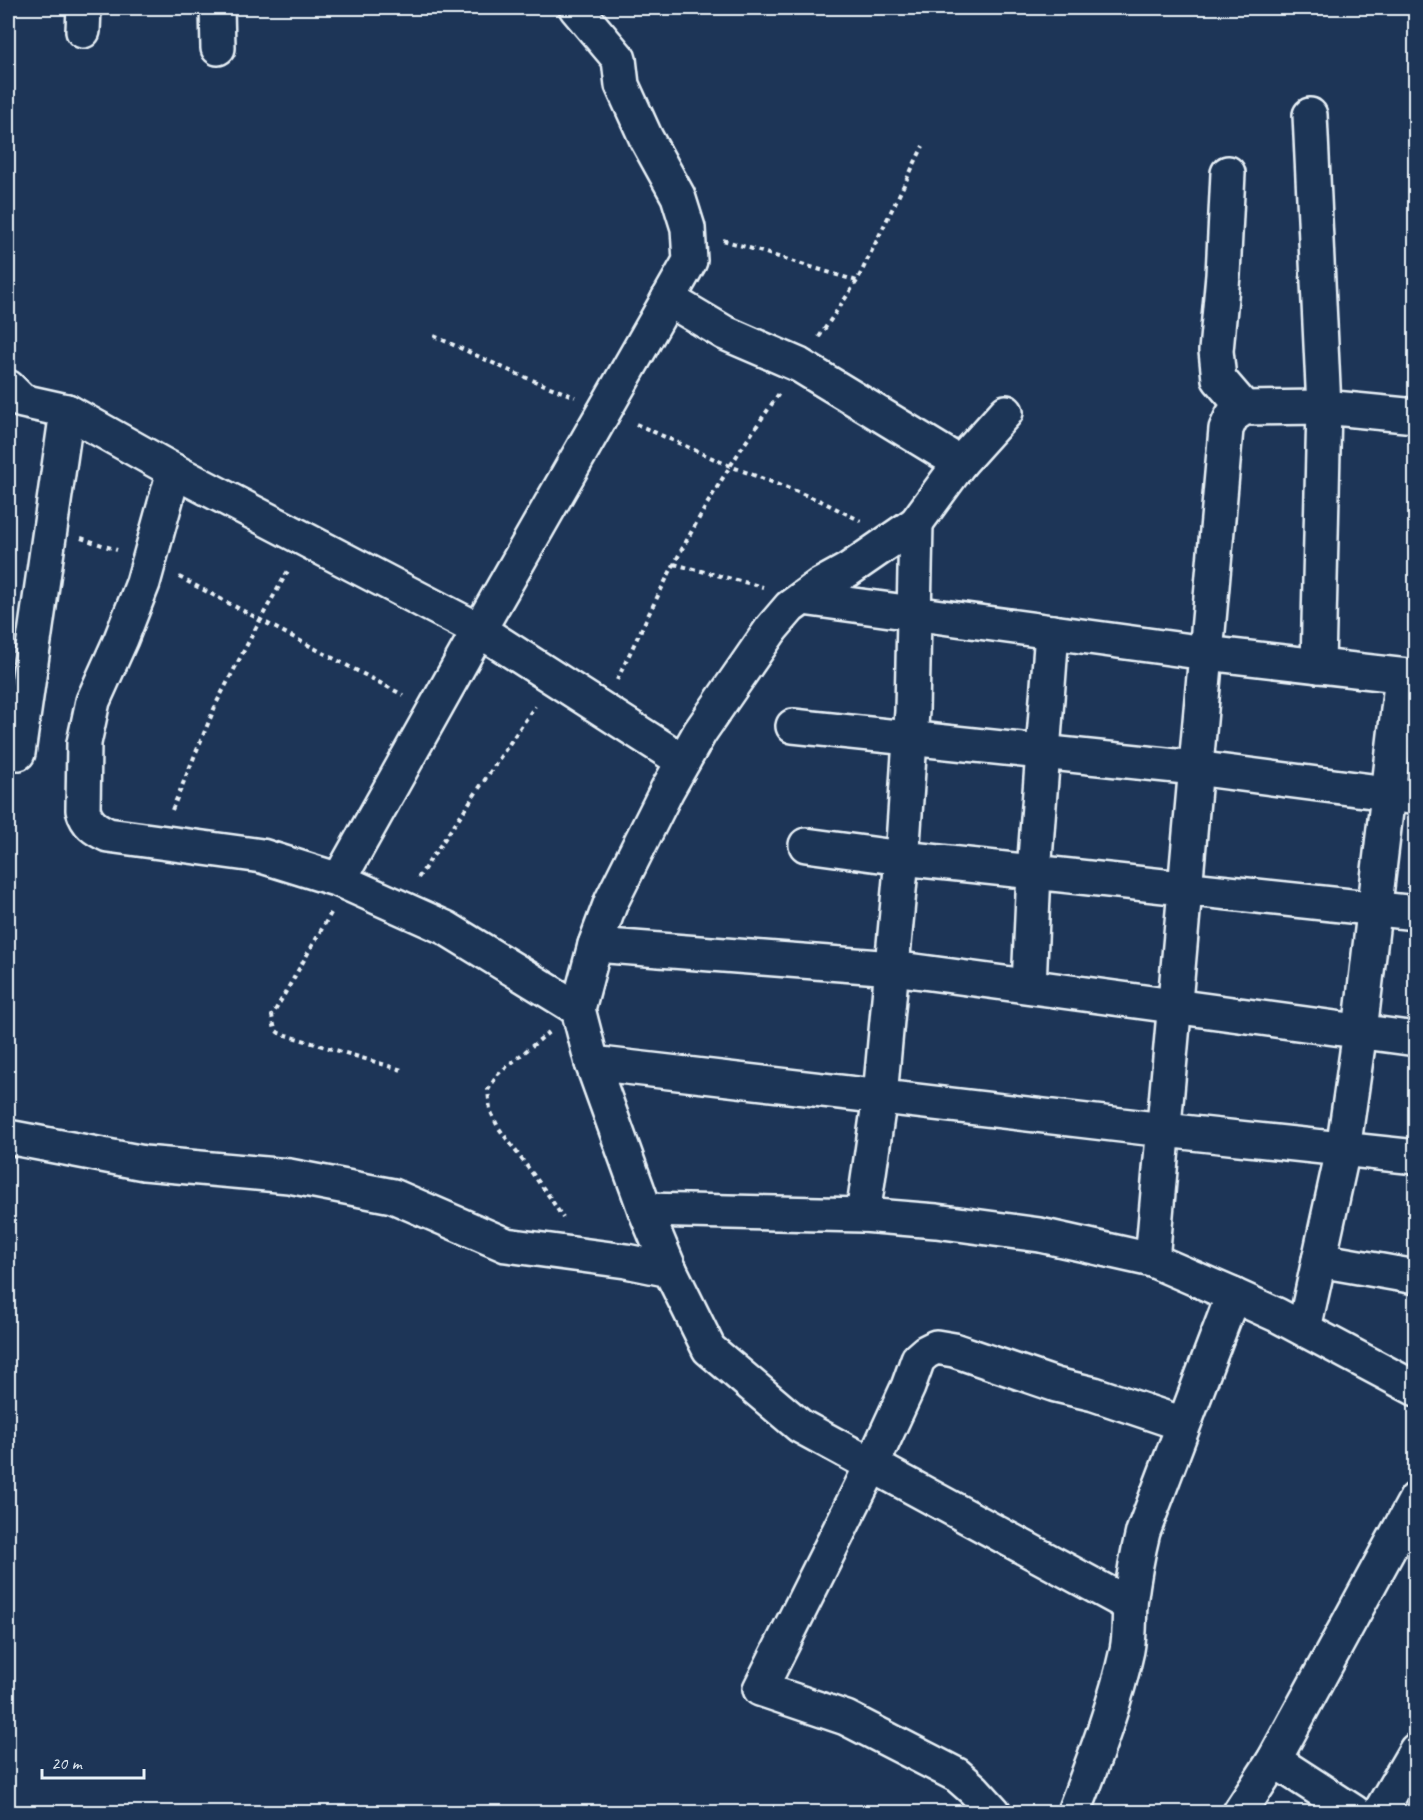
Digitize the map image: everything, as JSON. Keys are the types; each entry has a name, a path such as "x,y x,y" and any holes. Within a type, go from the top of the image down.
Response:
{"street":[{"path":"217,8 218,48"},
{"path":"343,882 433,711 690,261 688,228 678,196 646,138 620,72 576,8"},
{"path":"1311,115 1324,407 1318,666"},
{"path":"1228,173 1223,275 1216,351 1219,379 1244,408"},
{"path":"668,300 725,333 799,364 960,463"},
{"path":"8,387 22,401 67,411 174,471 479,630 683,761"},
{"path":"1152,1260 1226,429 1232,416 1244,408 1324,407 1416,416"},
{"path":"18,753 67,411"},
{"path":"1006,412 904,531 790,607 772,628 699,732 667,790 611,902 595,945 578,1009 592,1063 645,1210 670,1270 709,1349 800,1425 1130,1605"},
{"path":"174,471 143,583 93,701 84,744 83,810 85,819 94,829 108,835 262,856 343,882 446,928 578,1009"},
{"path":"863,1215 880,1096 893,968 912,711 914,613 904,531"},
{"path":"803,598 1206,653 1409,676 1402,795 1374,907 1360,1031 1342,1150 1304,1329"},
{"path":"1029,986 1034,872 1052,632"},
{"path":"793,726 1195,768 1402,795"},
{"path":"806,845 902,858 1416,913"},
{"path":"595,945 893,968 1416,1039"},
{"path":"592,1063 1416,1157"},
{"path":"8,1137 144,1163 289,1176 393,1196 506,1245 670,1270"},
{"path":"645,1210 863,1215 936,1221 1040,1235 1152,1260 1304,1329 1416,1389"},
{"path":"1319,1260 1416,1277"},
{"path":"1074,1812 1117,1692 1128,1648 1130,1605 1136,1559 1143,1532 1233,1295"},
{"path":"994,1812 957,1775 846,1718 760,1689 872,1465 908,1387 918,1359 936,1347 954,1350 1056,1385 1094,1394 1183,1424"},
{"path":"1240,1812 1274,1760 1416,1499"},
{"path":"1380,1812 1416,1749"},
{"path":"1274,1760 1354,1812"}],"path":[{"path":"603,710 658,592 730,466 857,281 923,146"},
{"path":"688,228 857,281"},
{"path":"434,336 518,374 605,409 730,466 851,515 904,531"},
{"path":"50,528 149,561 433,711"},
{"path":"162,843 171,813 217,702 306,539"},
{"path":"674,564 803,598"},
{"path":"398,907 554,678"},
{"path":"343,882 272,1016 272,1023 279,1033 402,1070"},
{"path":"578,1009 498,1074 488,1090 490,1110 498,1127 549,1196 587,1257"}]}
